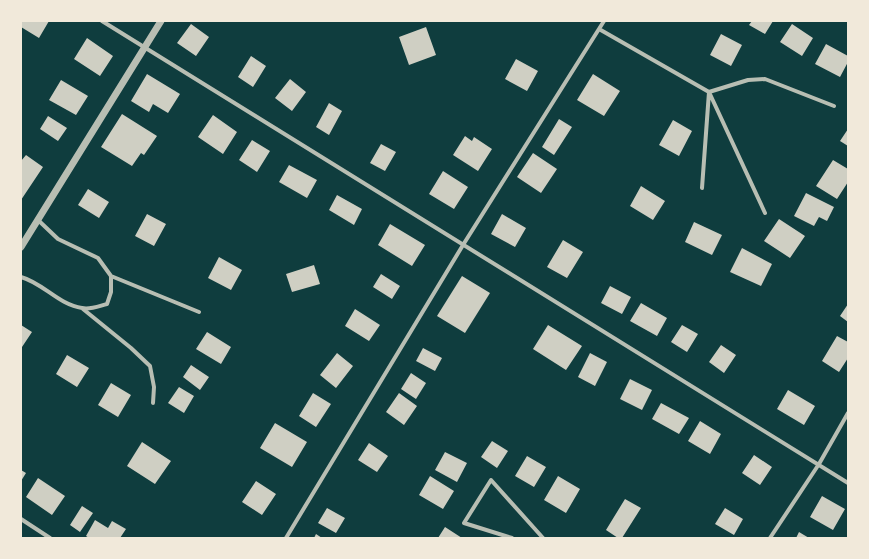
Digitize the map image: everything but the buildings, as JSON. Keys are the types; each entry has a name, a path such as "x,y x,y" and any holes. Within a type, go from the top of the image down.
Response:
{"street":[{"path":"102,21 848,483"},
{"path":"21,247 161,21"},
{"path":"286,538 463,245 604,21"},
{"path":"599,29 709,92 765,212"},
{"path":"709,92 748,80 765,79 834,106"},
{"path":"702,188 709,92"},
{"path":"38,220 58,239 98,258 111,276 198,312"},
{"path":"83,309 107,304 111,292 111,276"},
{"path":"21,277 30,279 69,304 83,309 131,348 150,366 154,387 153,403"},
{"path":"770,538 819,464 848,413"},
{"path":"512,538 464,523 491,480 543,538"},
{"path":"21,519 50,538"}]}
